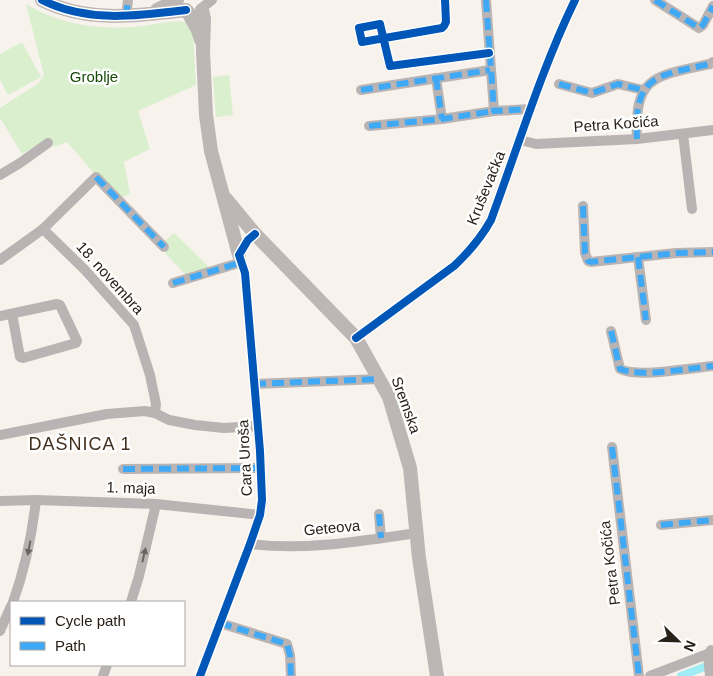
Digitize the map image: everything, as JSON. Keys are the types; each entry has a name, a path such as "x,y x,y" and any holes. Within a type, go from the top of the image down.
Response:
{"main road":[{"path":"43,0 71,10 126,17 150,14 184,5"},
{"path":"184,5 195,13 205,4"},
{"path":"205,4 203,50 206,115 211,151 226,199 240,258"},
{"path":"184,5 198,30 203,50"},
{"name":"Sremska","path":"226,199 255,234 356,338 389,397 410,468 437,676"}],"street":[{"path":"126,17 128,0"},
{"path":"445,0 446,22 444,26 383,40 390,66 489,54"},
{"path":"486,0 494,111"},
{"name":"Kruševačka","path":"356,338 454,266 467,254 482,235 491,220 563,25 576,0"},
{"path":"655,0 700,28 713,6"},
{"path":"637,139 636,117 638,102 644,90 652,81 713,62"},
{"path":"361,90 490,70"},
{"path":"436,78 442,120"},
{"path":"559,84 592,93 618,84 644,90"},
{"path":"369,126 442,120 494,111 531,109"},
{"name":"Petra Kočića","path":"520,140 536,144 637,139 713,130"},
{"path":"683,134 692,209"},
{"path":"0,175 48,143"},
{"path":"0,260 43,229 96,176 164,247"},
{"path":"583,206 585,253 588,261 713,252"},
{"name":"18. novembra","path":"43,229 85,270 134,325 150,375 156,404 155,413"},
{"path":"173,283 240,258 248,240 255,234"},
{"path":"638,257 646,320"},
{"name":"Cara Uroša","path":"200,676 250,544 260,515 262,500 258,426 245,273 240,258"},
{"path":"0,316 57,304 60,305 78,341 23,358 20,357 12,314"},
{"path":"611,332 620,369 626,372 646,373 713,366"},
{"path":"254,384 379,379"},
{"path":"0,435 114,413 145,411 155,413 169,420 195,425 224,428 258,426"},
{"name":"Petra Kočića","path":"612,447 639,676"},
{"name":"Cara Uroša","path":"123,469 261,468"},
{"path":"13,601 27,557 33,529 36,500"},
{"name":"1. maja","path":"0,501 36,500 156,504 260,515"},
{"path":"131,601 156,504"},
{"path":"380,514 381,538"},
{"path":"661,525 713,520"},
{"name":"Geteova","path":"250,544 272,547 304,546 417,533"},
{"path":"0,631 10,608"},
{"path":"220,623 287,644 290,655 291,676"},
{"path":"650,676 711,653 711,675"}],"green space":[{"name":"Groblje","path":"26,4 53,17 82,25 112,28 177,22 188,23 193,31 196,85 138,111 150,149 124,162 130,194 123,197 94,173 67,142 54,147 49,138 22,154 0,118 0,108 39,83 44,75"},
{"path":"22,42 41,77 8,95 0,80 0,54"},
{"path":"229,75 233,115 216,117 213,77"},
{"path":"174,233 210,268 186,275 165,253 170,247 165,241"}],"waterway":[{"path":"681,676 712,664"}],"marked path":[{"path":"126,17 128,0"},
{"path":"486,0 494,111 531,109"},
{"path":"655,0 699,28 703,25 713,6"},
{"path":"637,139 639,102 644,90 662,76 713,62"},
{"path":"361,90 490,70"},
{"path":"436,78 442,119"},
{"path":"559,84 592,93 618,84 643,90"},
{"path":"369,126 442,119 494,111"},
{"path":"96,177 164,247"},
{"path":"583,206 585,253 588,261 676,253 713,252"},
{"path":"638,257 646,320"},
{"path":"173,283 242,262"},
{"path":"611,331 620,369 629,372 652,373 713,366"},
{"path":"254,384 379,379"},
{"path":"612,447 639,676"},
{"path":"123,469 261,468"},
{"path":"379,514 381,538"},
{"path":"661,525 713,520"},
{"path":"220,623 287,644 290,655 291,676"}],"cycle path":[{"path":"42,0 59,7 94,15 131,16 186,10"},
{"path":"445,0 446,22 442,28 362,42 359,28 380,24 390,66 489,53"},
{"path":"356,338 454,266 487,227 551,54 575,0"},
{"path":"200,676 250,544 260,515 262,500 260,451 245,273 239,255 248,240 255,234"}],"district":[{"name":"DAŠNICA 1","path":"80,444"}]}
